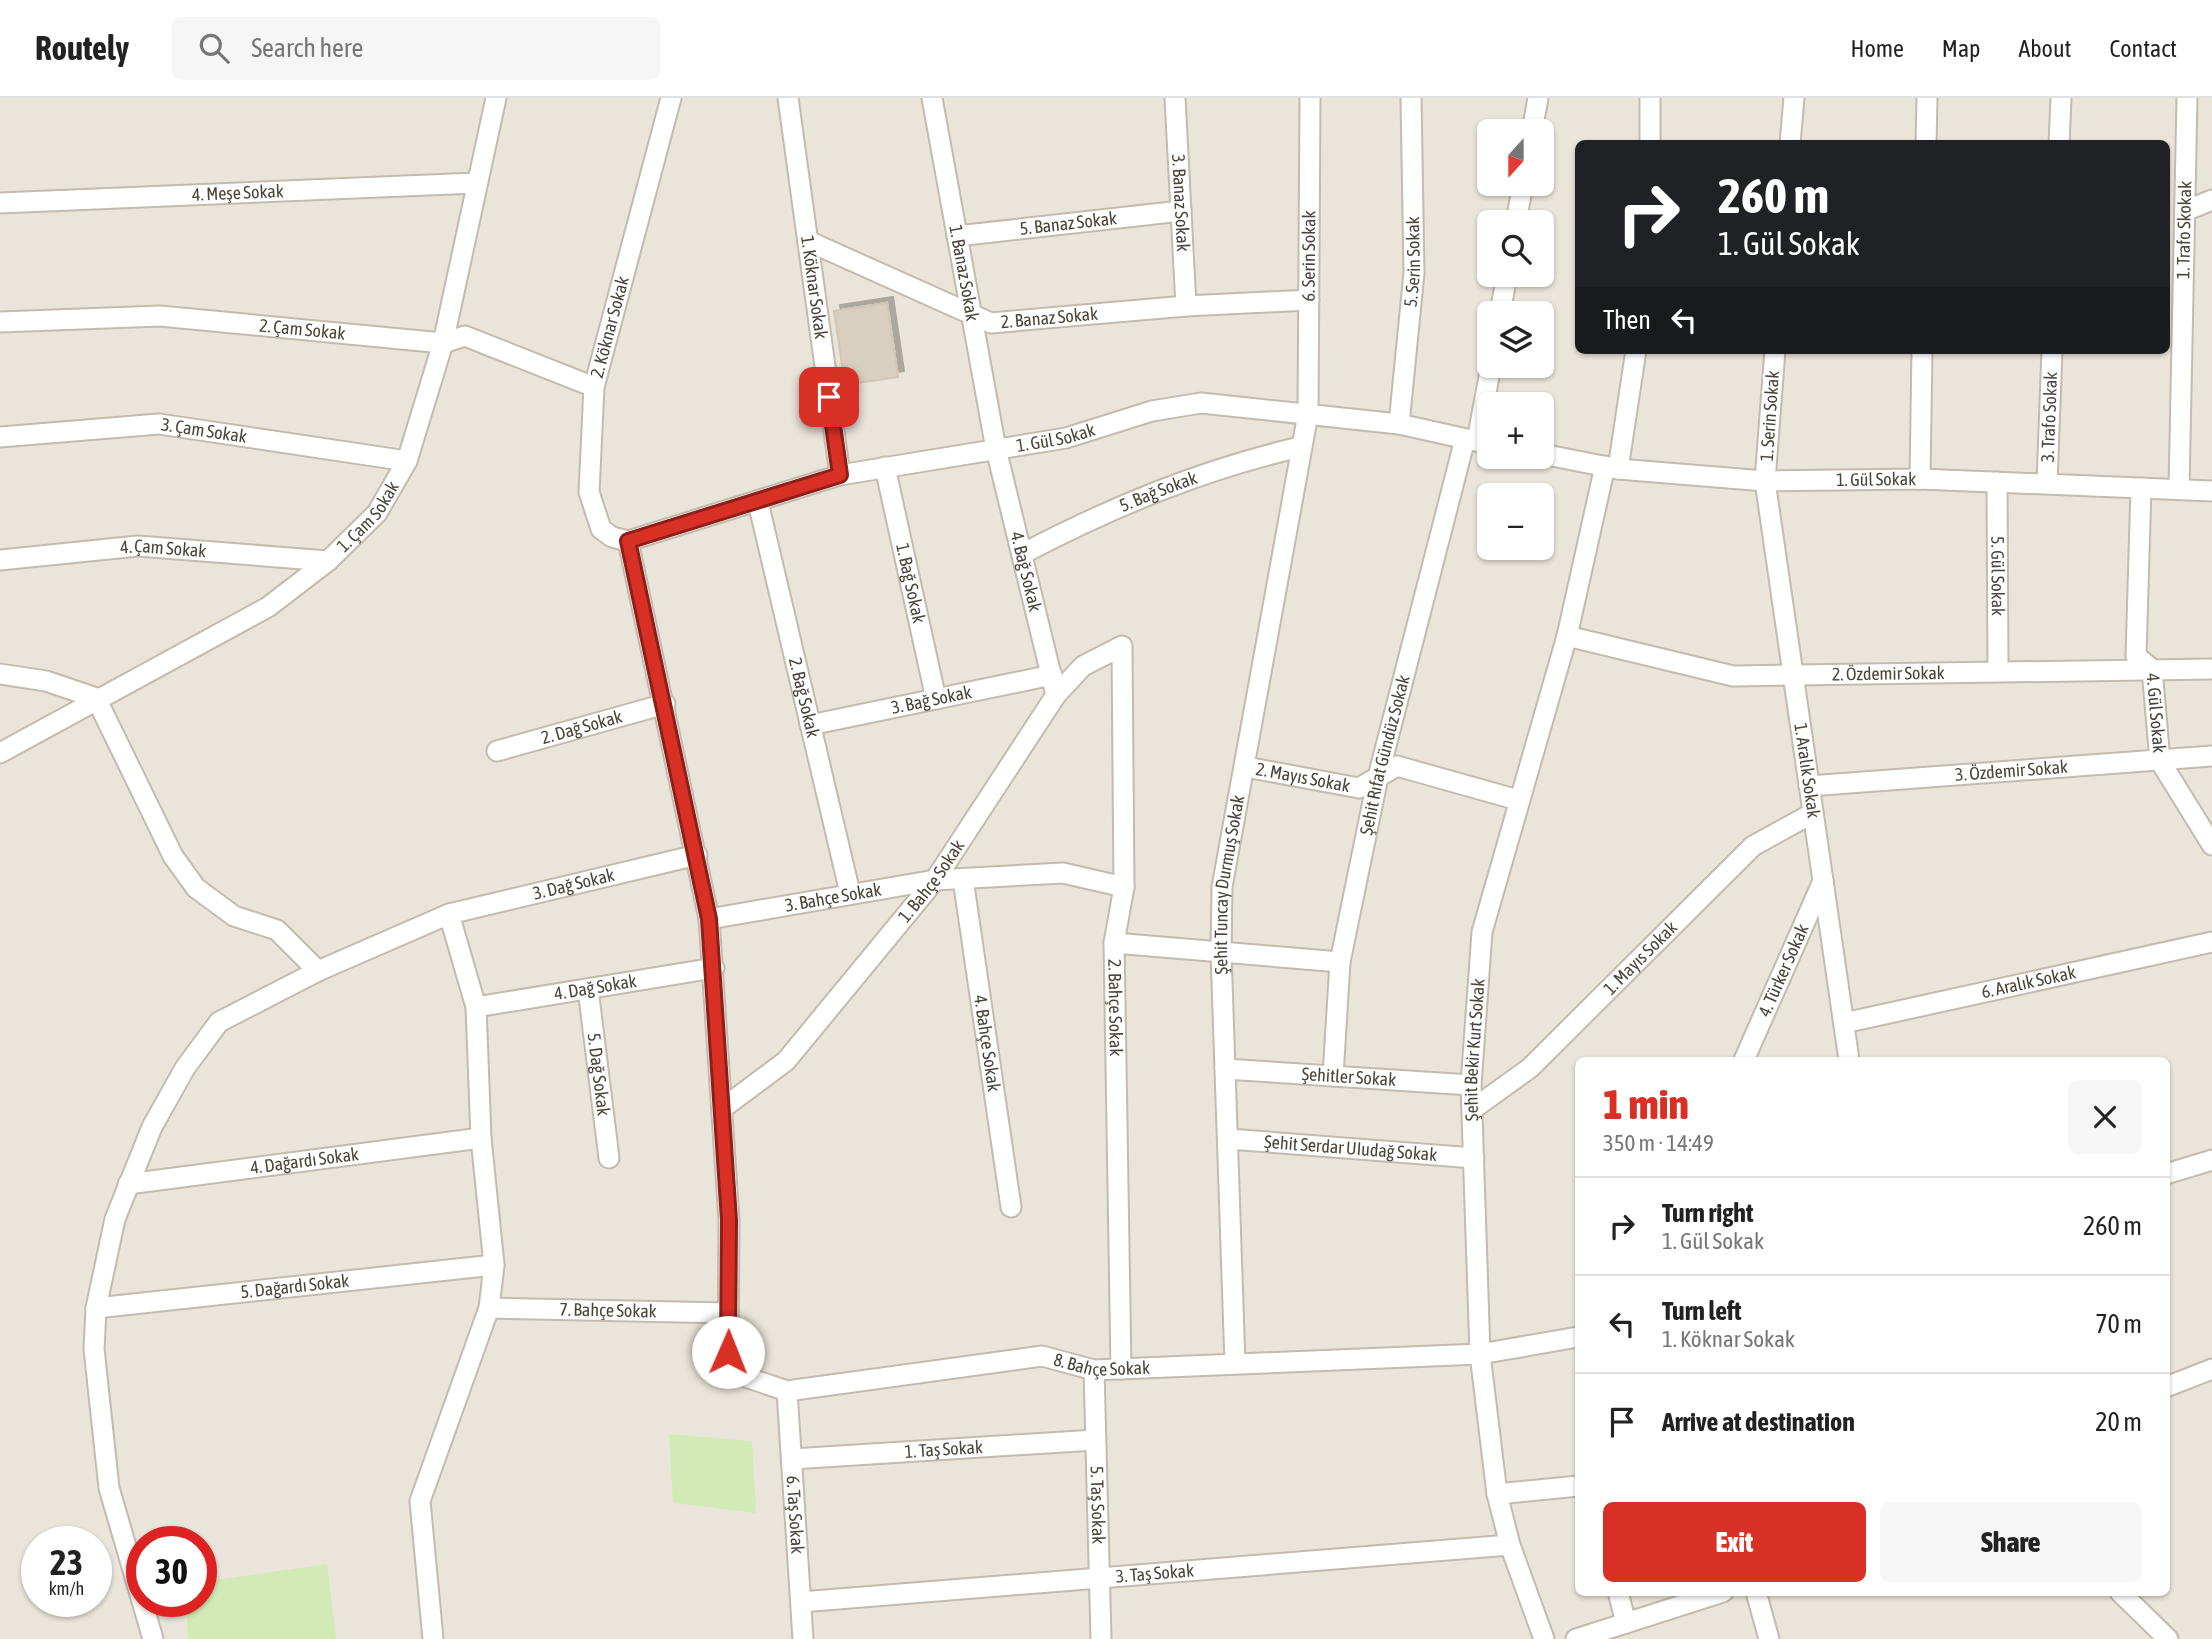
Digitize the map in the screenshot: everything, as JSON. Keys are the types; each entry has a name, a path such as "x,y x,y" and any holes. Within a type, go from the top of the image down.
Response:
{"street":[{"name":"1. Çam Sokak","path":"0,753 96,698 268,607 328,561 377,513 407,461 443,343 496,98"},
{"name":"2. Köknar Sokak","path":"628,541 612,537 601,529 589,492 594,387 671,98"},
{"name":"1. Köknar Sokak","path":"788,98 840,475"},
{"name":"1. Banaz Sokak","path":"932,98 996,449"},
{"name":"3. Banaz Sokak","path":"1175,98 1186,306"},
{"name":"6. Serin Sokak","path":"1308,414 1310,98"},
{"name":"5. Serin Sokak","path":"1399,424 1414,273 1411,98"},
{"path":"1534,119 1538,98"},
{"path":"1650,98 1650,140"},
{"path":"1790,140 1794,98"},
{"path":"1926,140 1927,98"},
{"path":"2059,140 2061,98"},
{"name":"1. Trafo Skokak","path":"2179,489 2187,98"},
{"name":"4. Meşe Sokak","path":"0,203 476,183"},
{"path":"2185,211 2212,200"},
{"name":"5. Banaz Sokak","path":"957,236 1181,211"},
{"name":"2. Banaz Sokak","path":"808,241 990,323 1186,306 1309,300"},
{"name":"2. Çam Sokak","path":"0,323 160,316 443,343 465,336 594,387"},
{"name":"Şehit Bekir Kurt Sokak","path":"1544,1639 1510,1545 1497,1494 1480,1354 1471,1085 1482,932 1612,468 1635,354"},
{"name":"1. Serin Sokak","path":"1765,481 1775,354"},
{"path":"1920,479 1922,354"},
{"name":"3. Trafo Sokak","path":"2047,483 2052,354"},
{"name":"1. Gül Sokak","path":"628,541 840,475 1066,438 1152,411 1201,403 1399,424 1477,441"},
{"name":"Şehit Tuncay Durmuş Sokak","path":"1235,1364 1221,952 1223,887 1308,414"},
{"name":"3. Çam Sokak","path":"0,437 159,424 407,461"},
{"name":"Şehit Rıfat Gündüz Sokak","path":"1333,1076 1340,962 1378,777 1477,441"},
{"name":"5. Bağ Sokak","path":"1022,554 1089,519 1172,484 1236,462 1300,447"},
{"name":"4. Bağ Sokak","path":"996,449 1056,695"},
{"name":"1. Gül Sokak","path":"1554,456 1612,468 1765,481 1920,479 2212,491"},
{"name":"1. Bağ Sokak","path":"885,467 936,699"},
{"name":"1. Aralık Sokak","path":"1765,481 1849,1057"},
{"name":"5. Gül Sokak","path":"1997,482 1998,670"},
{"name":"4. Gül Sokak","path":"2141,488 2136,656 2152,670 2160,761 2212,845"},
{"name":"2. Bağ Sokak","path":"758,502 850,893"},
{"path":"628,541 709,919 729,1220 728,1313"},
{"name":"4. Çam Sokak","path":"0,560 138,546 328,561"},
{"name":"2. Özdemir Sokak","path":"1567,636 1733,676 1998,670 2212,669"},
{"name":"1. Bahçe Sokak","path":"723,1108 786,1060 934,880 1056,695 1083,666 1122,646"},
{"name":"2. Bahçe Sokak","path":"1121,1368 1114,943 1124,887 1122,646"},
{"path":"0,674 46,681 96,698 173,856 196,888 234,916 277,930 318,971"},
{"name":"3. Bağ Sokak","path":"810,725 1052,675"},
{"name":"2. Dağ Sokak","path":"497,751 665,704"},
{"name":"3. Özdemir Sokak","path":"1810,786 2212,756"},
{"name":"2. Mayıs Sokak","path":"1246,767 1359,789 1397,766 1518,800"},
{"name":"1. Mayıs Sokak","path":"1473,1110 1530,1068 1753,846 1813,813"},
{"name":"3. Dağ Sokak","path":"126,1548 108,1488 94,1349 96,1308 105,1255 128,1184 152,1127 185,1068 219,1021 318,971 449,915 697,855"},
{"name":"3. Bahçe Sokak","path":"709,919 934,880 1063,873 1124,887"},
{"name":"4. Bahçe Sokak","path":"963,879 1011,1207"},
{"name":"4. Türker Sokak","path":"1745,1057 1823,880"},
{"path":"433,1639 420,1501 489,1308 494,1265 481,1139 476,1007 449,915"},
{"name":"6. Aralık Sokak","path":"1844,1023 2212,942"},
{"path":"1114,943 1340,962"},
{"name":"4. Dağ Sokak","path":"476,1007 714,968"},
{"name":"5. Dağ Sokak","path":"588,989 609,1158"},
{"name":"Şehitler Sokak","path":"1225,1069 1471,1085"},
{"name":"4. Dağardı Sokak","path":"128,1184 481,1139"},
{"name":"Şehit Serdar UIudağ Sokak","path":"1229,1139 1474,1158"},
{"path":"2170,1173 2212,1160"},
{"name":"5. Dağardı Sokak","path":"96,1308 494,1265"},
{"name":"7. Bahçe Sokak","path":"489,1308 728,1313"},
{"name":"8. Bahçe Sokak","path":"728,1313 728,1371 787,1391 1042,1356 1094,1370 1480,1354 1575,1338"},
{"name":"5. Taş Sokak","path":"1094,1370 1101,1639"},
{"path":"2170,1386 2212,1370"},
{"name":"6. Taş Sokak","path":"787,1391 803,1639"},
{"name":"1. Taş Sokak","path":"792,1459 1095,1440"},
{"path":"1497,1494 1575,1486"},
{"name":"3. Taş Sokak","path":"801,1602 1510,1545"},
{"path":"1619,1596 1626,1623"},
{"path":"1576,1639 1710,1596"},
{"path":"1757,1596 1769,1639"},
{"path":"2124,1596 2168,1639"},
{"name":"3. Dağ Sokak","path":"147,1617 153,1639"}],"shaded area":[{"path":"0,98 2212,98 2212,1639 0,1639"}],"green space":[{"path":"669,1434 752,1441 756,1513 673,1503"},
{"path":"327,1564 336,1639 188,1639 187,1617 217,1617 217,1580"}],"building":[{"path":"887,303 898,377 845,385 834,311"}],"route":[{"path":"728,1352 729,1220 709,919 628,541 840,475 829,397"}]}
